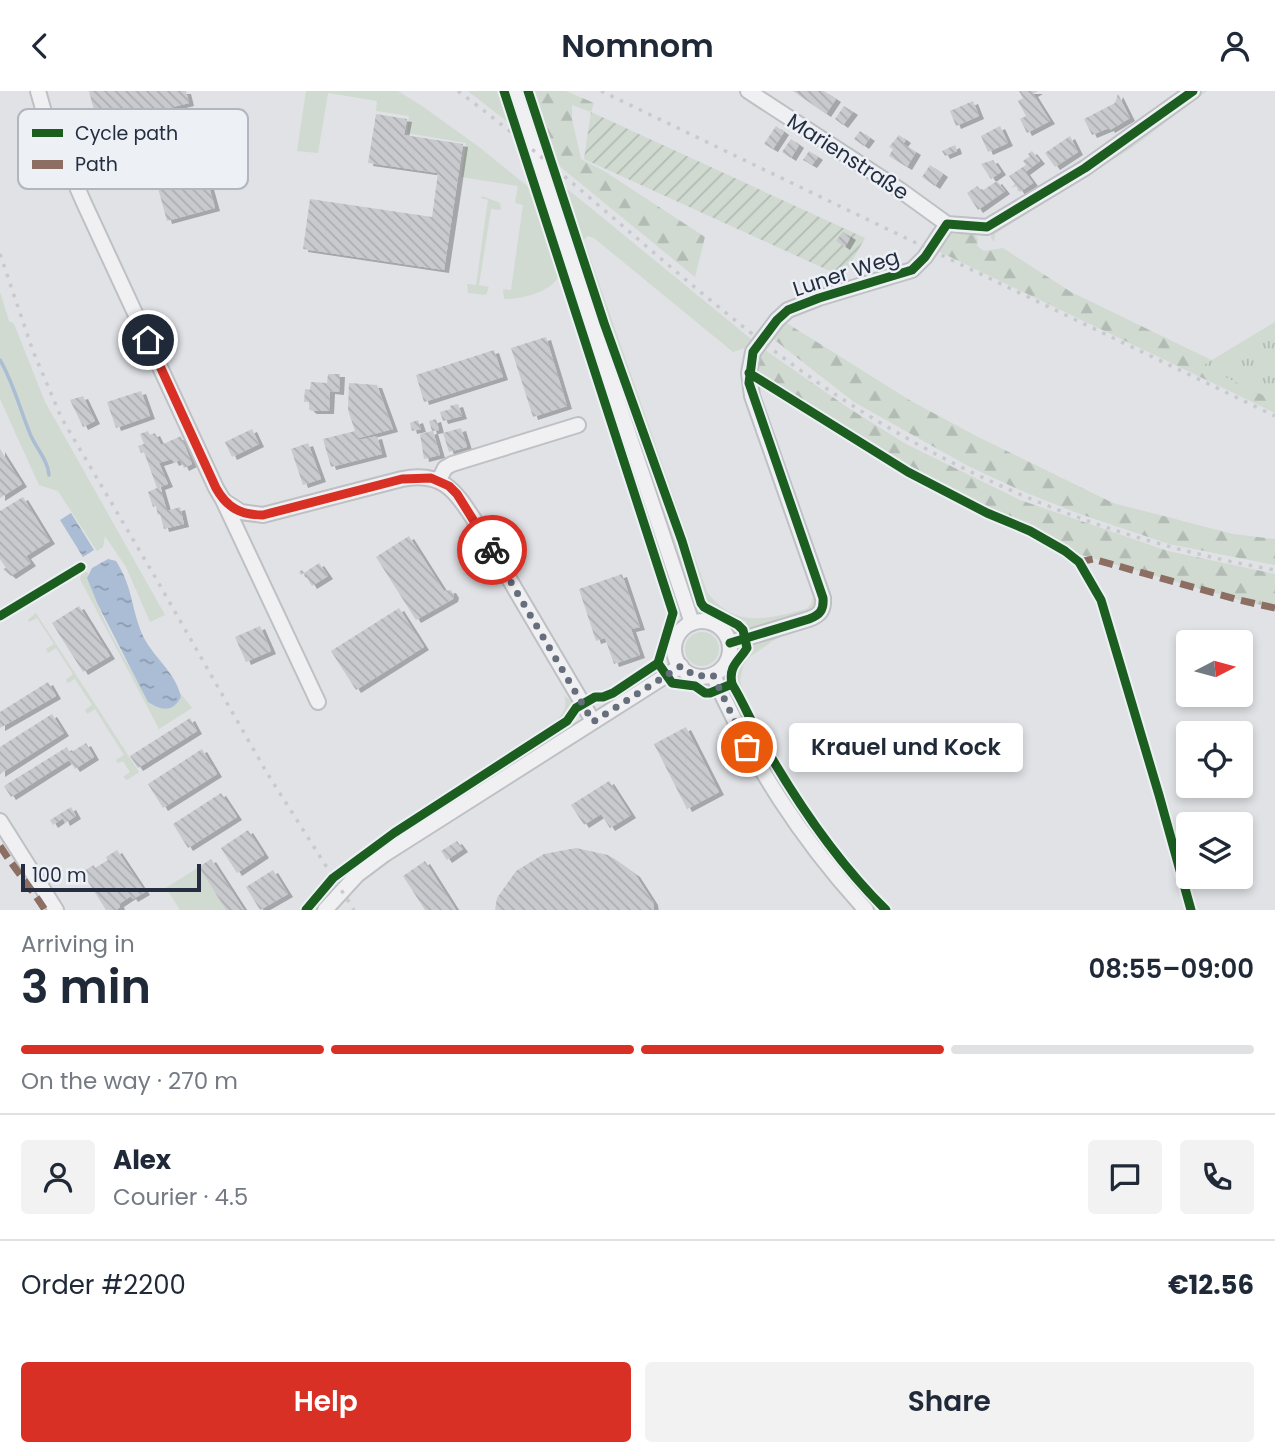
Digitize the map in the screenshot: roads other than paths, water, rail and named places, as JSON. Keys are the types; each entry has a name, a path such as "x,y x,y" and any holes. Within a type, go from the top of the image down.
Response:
{"street":[{"path":"38,91 43,109"},
{"path":"513,91 692,623"},
{"name":"Marienstraße","path":"748,91 900,190 947,224"},
{"path":"947,224 987,227 1137,133 1194,91"},
{"path":"78,189 318,702"},
{"name":"Luner Weg","path":"730,643 810,619 824,608 823,598 752,396 749,373 753,352 788,310 912,270 925,257 947,224"},
{"path":"439,480 445,468 452,464 578,425"},
{"path":"223,500 241,512 263,515 402,479 422,477 439,480 457,494 469,512 593,722"},
{"path":"711,622 726,634 730,643 729,659 713,675 695,676 681,666 674,650 679,634 692,623 711,622"},
{"path":"325,910 357,875 385,854 681,666"},
{"path":"713,675 747,747 777,799 818,855 866,910"},
{"path":"0,821 56,910"}],"water":[{"path":"71,513 94,550 83,557 60,520"},
{"path":"108,559 116,561 122,571 144,638 177,685 181,697 170,708 159,708 148,702 97,603 87,578 92,568"}],"waterway":[{"path":"0,360 49,475"}],"railway":[{"path":"458,91 536,152 764,343 821,385 881,423 1006,488 1071,515 1206,556 1275,570"},
{"path":"601,91 1275,416"},
{"path":"0,254 33,351 61,417 267,773 354,910"}],"place":[{"name":"Krauel und Kock","path":"747,747"}]}
